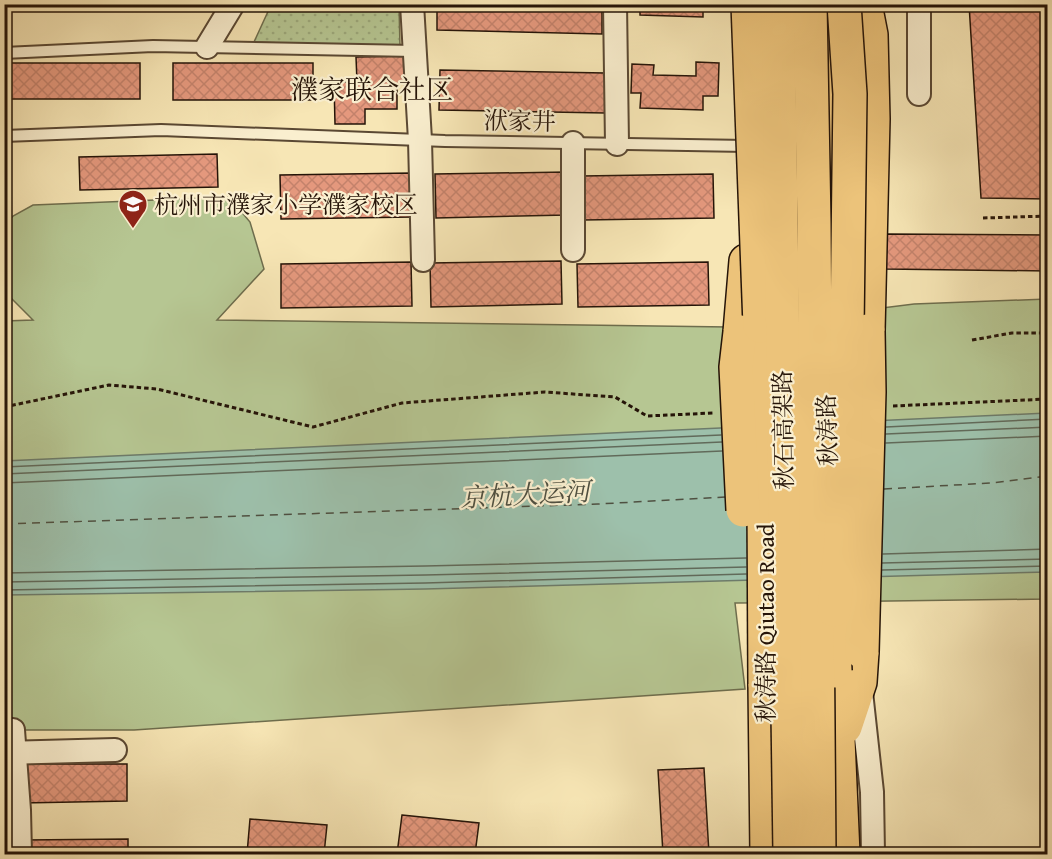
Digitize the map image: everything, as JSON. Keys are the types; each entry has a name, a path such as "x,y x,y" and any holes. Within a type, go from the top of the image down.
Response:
{"main road":[{"path":"748,4 763,415"},
{"path":"752,326 747,248 746,84 754,4"},
{"path":"763,4 767,130 752,326 736,367 750,608 765,648"},
{"name":"秋石高架路","path":"778,4 790,855"},
{"name":"秋石高架路","path":"810,4 819,855"},
{"name":"秋涛路","path":"829,4 832,104 826,384 833,624 852,668 837,749 843,855"},
{"path":"833,624 841,542 846,407 850,94 844,4"},
{"path":"852,668 868,415 873,119 871,35 865,4"},
{"name":"秋涛路 Qiutao Road","path":"752,326 763,415 767,855"}],"street":[{"path":"207,47 233,4"},
{"path":"412,4 420,140 423,260"},
{"path":"615,4 617,144"},
{"path":"919,4 919,94"},
{"path":"573,143 573,250"},
{"path":"852,668 872,792 873,855"},
{"path":"13,730 10,752 12,820 20,855"},
{"path":"10,752 115,750"}],"lane":[{"path":"4,53 153,46 415,51"},
{"name":"洑家井","path":"4,136 161,130 420,140 747,146"}],"path":[{"path":"983,218 1047,216"},
{"path":"972,340 1012,333 1047,333"},
{"path":"4,407 109,385 157,389 313,427 402,402 545,392 615,397 647,416"}],"shaded area":[{"path":"271,5 399,5 400,47 254,42"},
{"path":"229,197 250,222 264,269 217,320 729,327 914,304 1047,299 1047,599 735,603 745,689 134,730 5,730 4,321 33,320 4,291 5,225 13,216 33,205"}],"water":[{"name":"京杭大运河","path":"1047,413 1047,572 425,589 5,595 4,461"}],"building":[{"path":"437,4 602,4 602,34 437,30"},
{"path":"640,4 703,4 703,17 640,15"},
{"path":"969,4 1048,4 1048,199 981,198"},
{"path":"405,56 405,84 397,84 397,109 365,109 365,124 335,124 334,82 357,82 356,57"},
{"path":"696,62 719,63 718,96 703,96 703,110 640,108 641,93 631,93 632,64 654,65 653,75 696,76"},
{"path":"4,63 140,63 140,99 4,99"},
{"path":"173,63 313,63 313,100 173,100"},
{"path":"440,70 605,73 605,113 439,110"},
{"path":"217,154 218,187 80,190 79,157"},
{"path":"566,172 567,215 436,218 435,174"},
{"path":"411,173 412,217 281,219 280,175"},
{"path":"713,174 714,218 583,220 582,176"},
{"path":"886,234 1048,235 1048,271 886,269"},
{"path":"561,261 562,304 431,307 430,263"},
{"path":"411,262 412,306 281,308 281,264"},
{"path":"708,262 709,305 578,307 577,264"},
{"path":"22,764 127,764 127,801 22,803"},
{"path":"704,768 709,854 663,854 658,770"},
{"path":"402,815 479,823 475,854 397,854"},
{"path":"250,819 327,825 324,854 247,854"},
{"path":"128,839 128,854 24,854 24,840"}],"ferry route":[{"path":"884,489 991,483 1048,476"},
{"path":"4,524 598,504 726,497"}],"place":[{"name":"杭州市濮家小学濮家校区","path":"133,230"}],"district":[{"name":"濮家联合社区","path":"372,89"}]}
